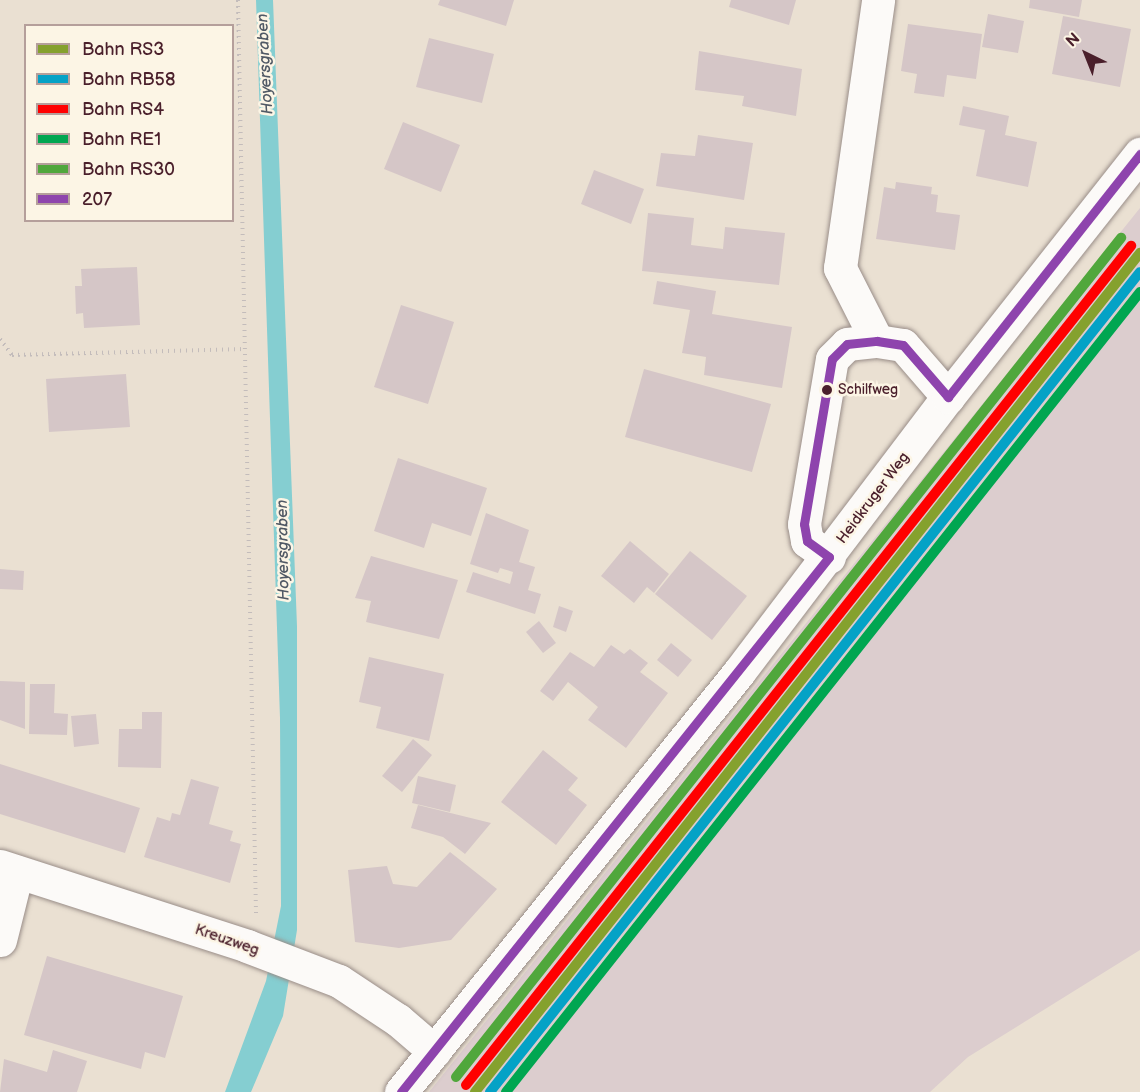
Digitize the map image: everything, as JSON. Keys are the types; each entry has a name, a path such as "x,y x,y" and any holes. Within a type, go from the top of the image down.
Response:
{"street":[{"path":"877,341 840,268 878,0"},
{"name":"Heidkruger Weg","path":"401,1092 829,557 948,397 1140,154"},
{"path":"829,557 807,541 804,524 832,359 847,344 877,341 903,345 948,397"},
{"path":"0,940 9,869"},
{"name":"Kreuzweg","path":"9,869 249,947 309,969 367,998 434,1051"}],"path":[{"path":"238,0 259,904 249,947"},
{"path":"0,339 12,355 245,349"}],"shaded area":[{"path":"1140,208 1140,950 968,1057 930,1092 429,1092"}],"water":[{"name":"Hoyersgraben","path":"256,0 273,0 297,626 297,930 283,1016 251,1092 225,1092 266,981 281,906 280,718"}],"building":[{"path":"440,0 514,0 506,26 438,5"},
{"path":"731,0 796,0 789,25 729,7"},
{"path":"1030,0 1082,0 1079,17 1029,8"},
{"path":"988,14 1024,21 1018,53 982,47"},
{"path":"1063,16 1131,29 1120,87 1052,74"},
{"path":"908,24 982,34 976,79 947,75 944,97 914,93 917,74 901,71"},
{"path":"429,38 494,54 482,103 416,87"},
{"path":"699,51 802,69 796,116 742,106 744,96 695,90"},
{"path":"963,106 1009,116 1005,135 1037,142 1028,187 976,176 985,130 959,125"},
{"path":"403,122 460,145 441,192 384,169"},
{"path":"698,135 753,143 744,200 656,186 661,153 695,156"},
{"path":"594,170 644,189 631,224 581,204"},
{"path":"896,182 932,187 931,194 938,195 936,212 960,215 955,250 876,239 884,187 895,189"},
{"path":"648,213 694,218 691,245 723,249 725,227 785,233 779,285 642,271"},
{"path":"137,267 140,325 84,328 83,313 76,314 75,286 82,286 81,269"},
{"path":"657,281 716,291 712,314 792,327 782,388 704,375 706,357 682,353 690,310 653,304"},
{"path":"401,305 454,322 428,404 374,387"},
{"path":"644,369 771,404 752,472 625,437"},
{"path":"126,374 130,427 49,432 46,379"},
{"path":"398,458 487,488 471,536 432,523 424,548 374,531"},
{"path":"486,513 529,530 519,562 535,567 528,590 541,594 535,614 466,592 473,572 510,584 513,572 500,568 498,573 470,564"},
{"path":"630,541 669,574 654,593 647,587 634,603 601,576"},
{"path":"690,551 747,596 712,640 655,594"},
{"path":"371,556 458,580 439,639 366,622 371,601 355,598"},
{"path":"0,569 24,571 23,590 0,589"},
{"path":"559,606 573,611 566,632 553,627"},
{"path":"539,621 556,643 543,653 526,632"},
{"path":"671,643 692,660 678,677 657,660"},
{"path":"611,645 624,654 630,649 648,663 640,672 668,693 626,748 588,720 598,707 568,682 553,701 540,691 570,652 594,667"},
{"path":"369,657 444,674 429,741 376,728 381,707 359,702"},
{"path":"0,681 25,682 25,729 0,720"},
{"path":"30,684 55,684 54,713 68,714 67,735 29,734"},
{"path":"142,712 162,712 161,768 118,767 119,729 142,729"},
{"path":"96,714 99,744 74,747 71,716"},
{"path":"413,739 432,755 402,792 382,776"},
{"path":"543,750 578,778 568,790 587,805 556,845 501,802"},
{"path":"0,764 140,808 125,853 0,814"},
{"path":"418,776 456,785 450,812 412,803"},
{"path":"191,779 219,787 209,824 233,831 230,841 241,844 230,883 144,857 157,817 170,821 172,813 180,815"},
{"path":"418,805 491,823 465,854 443,837 411,828"},
{"path":"450,852 497,889 451,940 399,948 355,942 348,870 387,866 393,884 417,887"},
{"path":"47,956 183,996 165,1058 145,1052 141,1069 24,1035"},
{"path":"53,1050 87,1061 77,1092 0,1092 4,1059 47,1072"}],"rail line":[{"name":"RS30","path":"456,1077 1121,238"},
{"name":"RS4","path":"466,1085 1131,246"},
{"name":"RS3","path":"475,1092 1140,253"},
{"name":"RB58","path":"490,1092 1140,272"},
{"name":"RE1","path":"506,1092 1140,292"}],"transit line":[{"name":"207","path":"948,397 1140,154"},
{"name":"207","path":"829,557 807,541 804,524 832,359 847,344 877,341 903,345 948,397"},
{"name":"207","path":"401,1092 829,557"}],"place":[{"name":"Schilfweg","path":"827,390"}]}
